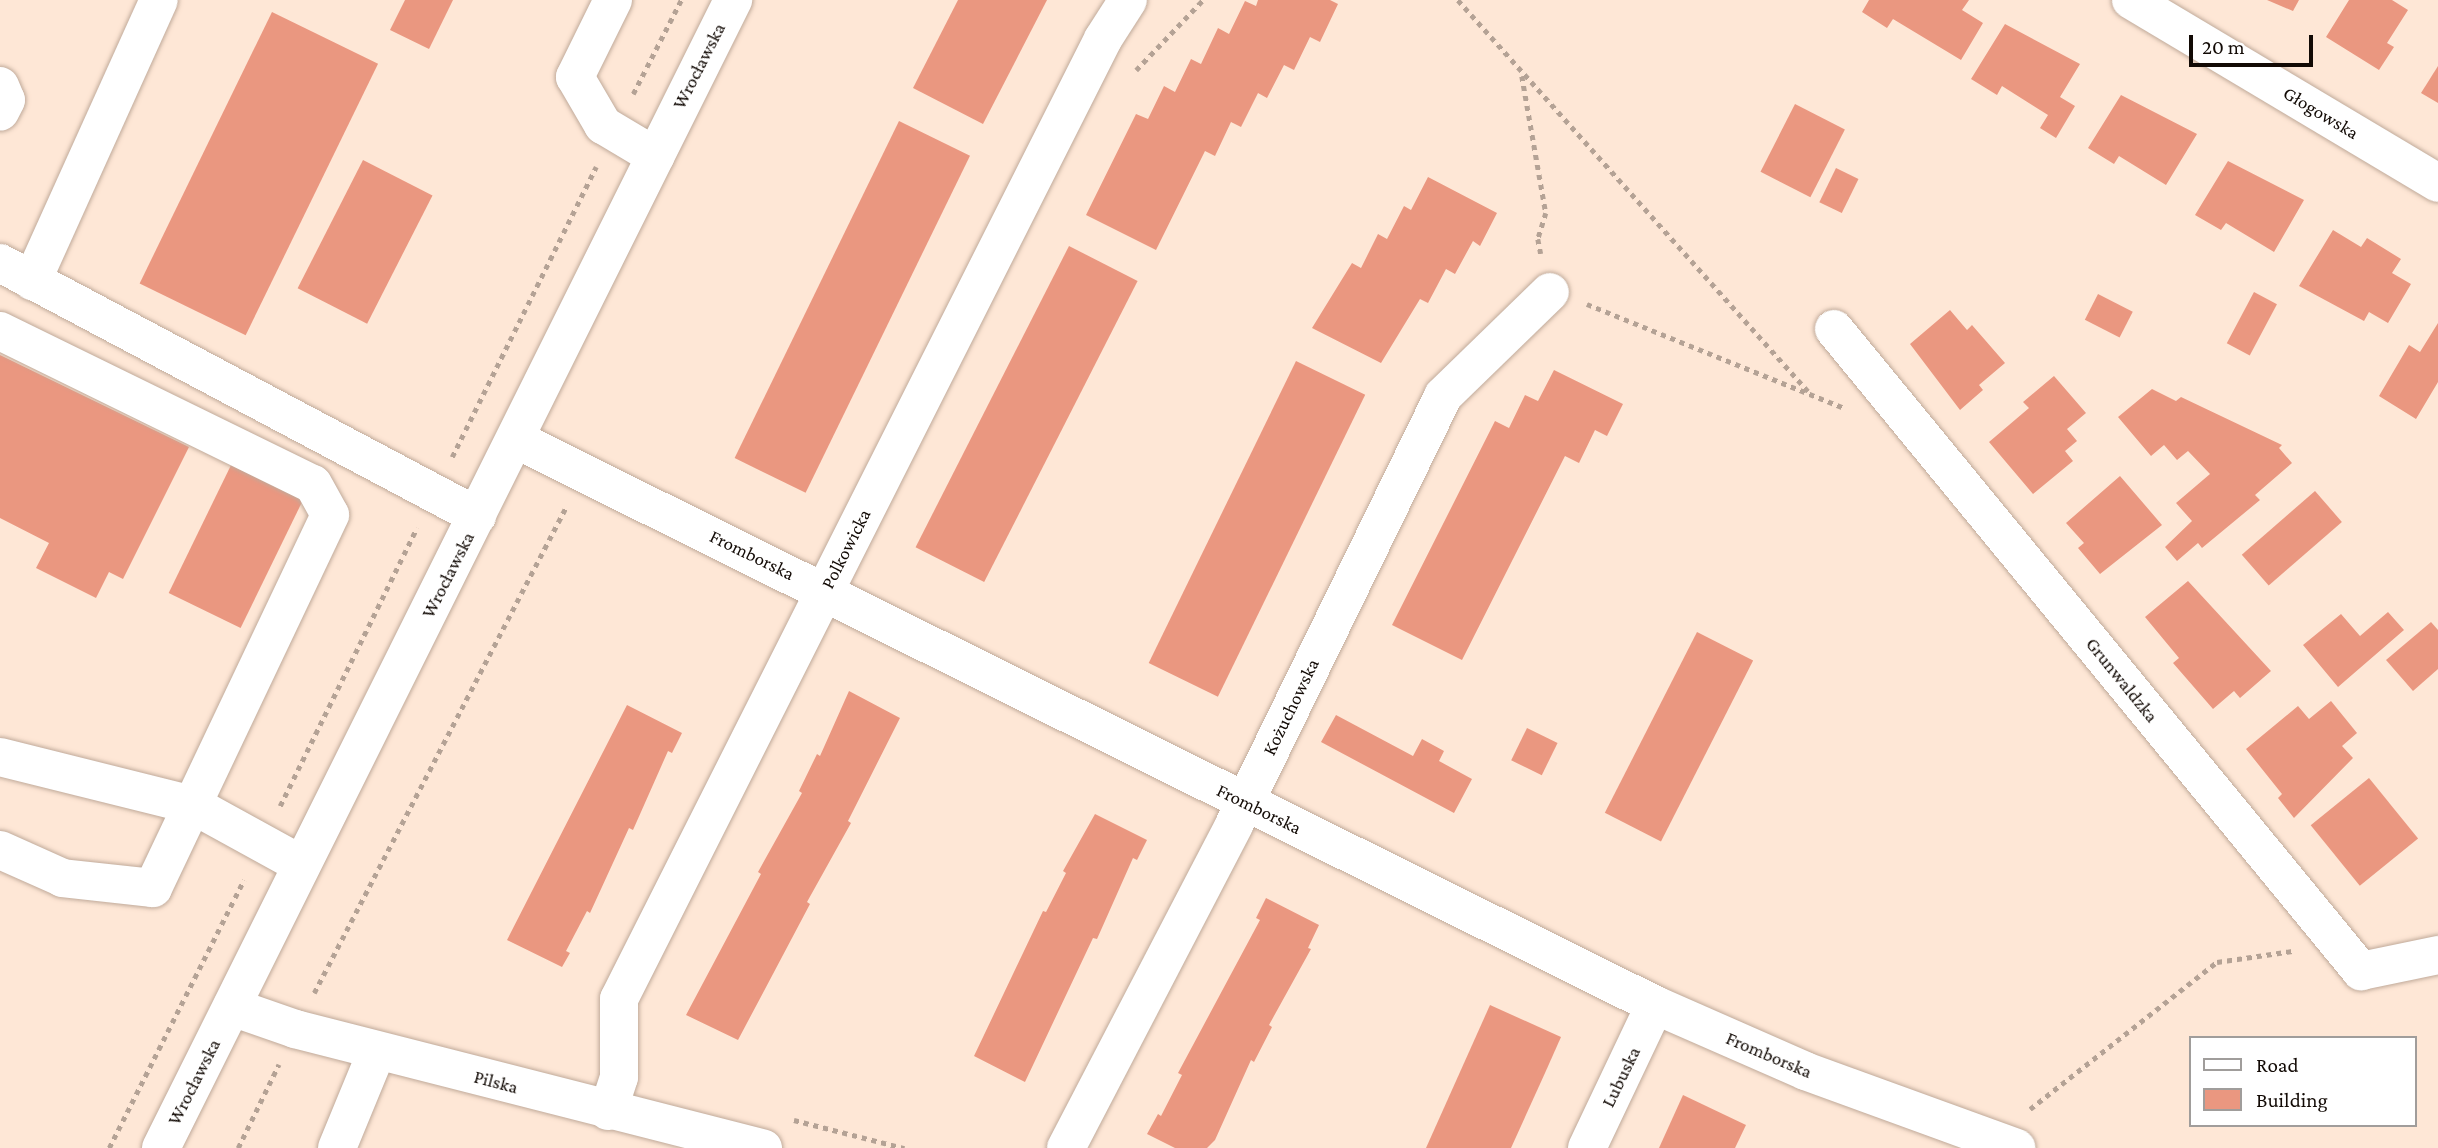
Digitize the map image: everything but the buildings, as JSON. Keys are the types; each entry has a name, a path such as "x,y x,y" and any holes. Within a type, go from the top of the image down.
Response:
{"street":[{"path":"159,0 16,272 477,516"},
{"path":"613,0 575,77 603,125 655,156"},
{"name":"Wrocławska","path":"161,1148 733,0"},
{"name":"Polkowicka","path":"608,1111 619,1077 619,999 1097,52 1128,0"},
{"name":"Głogowska","path":"2131,0 2438,183"},
{"path":"0,86 6,100 0,112"},
{"name":"Kożuchowska","path":"1066,1148 1244,803 1443,396 1550,292"},
{"name":"Grunwaldzka","path":"1834,329 2361,971 2438,955"},
{"path":"0,331 313,484 330,515 153,888 64,878 0,850"},
{"name":"Fromborska","path":"515,439 1655,1005 1805,1071 2016,1148"},
{"path":"0,757 193,805 302,865"},
{"name":"Lubuska","path":"1587,1148 1655,1005"},
{"name":"Pilska","path":"232,1007 295,1029 377,1051 755,1147"},
{"path":"337,1148 377,1051"}],"path":[{"path":"109,1148 681,0"},
{"path":"1458,0 1522,76 1810,393"},
{"path":"1522,76 1546,213 1538,239 1550,292 1594,306 1857,413"},
{"path":"238,1148 295,1029 583,472"},
{"path":"2026,1112 2217,962 2340,944"}]}
